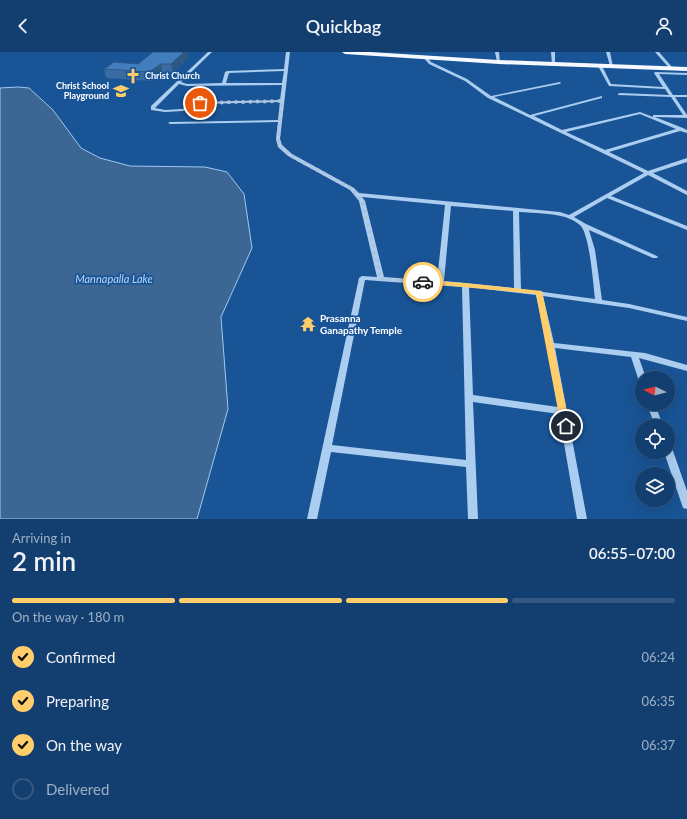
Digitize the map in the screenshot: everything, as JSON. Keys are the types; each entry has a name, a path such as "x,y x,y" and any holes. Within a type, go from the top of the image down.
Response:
{"main road":[{"path":"345,52 499,62 687,69"}],"street":[{"path":"210,52 153,107 153,109 165,111 183,110 200,103 282,101"},
{"path":"288,52 278,139 280,146 290,155 352,189 362,201 381,279"},
{"path":"497,52 499,62"},
{"path":"553,52 554,64"},
{"path":"608,52 612,66"},
{"path":"657,52 671,68"},
{"path":"425,57 430,63 466,80 490,97 564,131 687,193"},
{"path":"600,66 610,85 667,88"},
{"path":"224,84 227,72 286,70"},
{"path":"686,117 656,73 687,74"},
{"path":"178,83 187,85 284,84"},
{"path":"490,97 559,83"},
{"path":"620,94 687,96"},
{"path":"530,116 600,97"},
{"path":"564,131 640,113 687,132"},
{"path":"648,116 686,117"},
{"path":"170,123 280,121"},
{"path":"605,152 681,130"},
{"path":"572,216 648,173 687,160"},
{"path":"357,195 572,216 585,226 655,257"},
{"path":"607,196 687,228"},
{"path":"440,283 448,203"},
{"path":"516,210 518,290"},
{"path":"585,226 591,247 599,302"},
{"path":"312,519 362,278 518,290 630,306 687,319"},
{"path":"465,285 473,519"},
{"path":"539,293 551,345 582,519"},
{"path":"551,345 645,356 687,368"},
{"path":"634,355 640,371"},
{"path":"469,398 563,411"},
{"path":"326,448 471,464"},
{"path":"671,459 687,505"}],"water":[{"name":"Mannapalla Lake","path":"0,88 29,88 53,110 81,148 100,158 130,166 205,167 227,172 244,194 252,248 221,317 228,409 197,519 0,519"}],"building":[{"path":"153,52 184,52 171,64 161,64 149,72 104,69 114,62 138,64"}],"way so far":[{"path":"200,103 282,101 278,139 280,146 290,155 352,189 362,201 381,279 423,282"}],"place":[{"name":"Christ Church","path":"133,76"},
{"name":"Christ School Playground","path":"121,91"},
{"name":"Prasanna Ganapathy Temple","path":"308,324"}],"route":[{"path":"423,282 539,293 551,345 566,426"}]}
